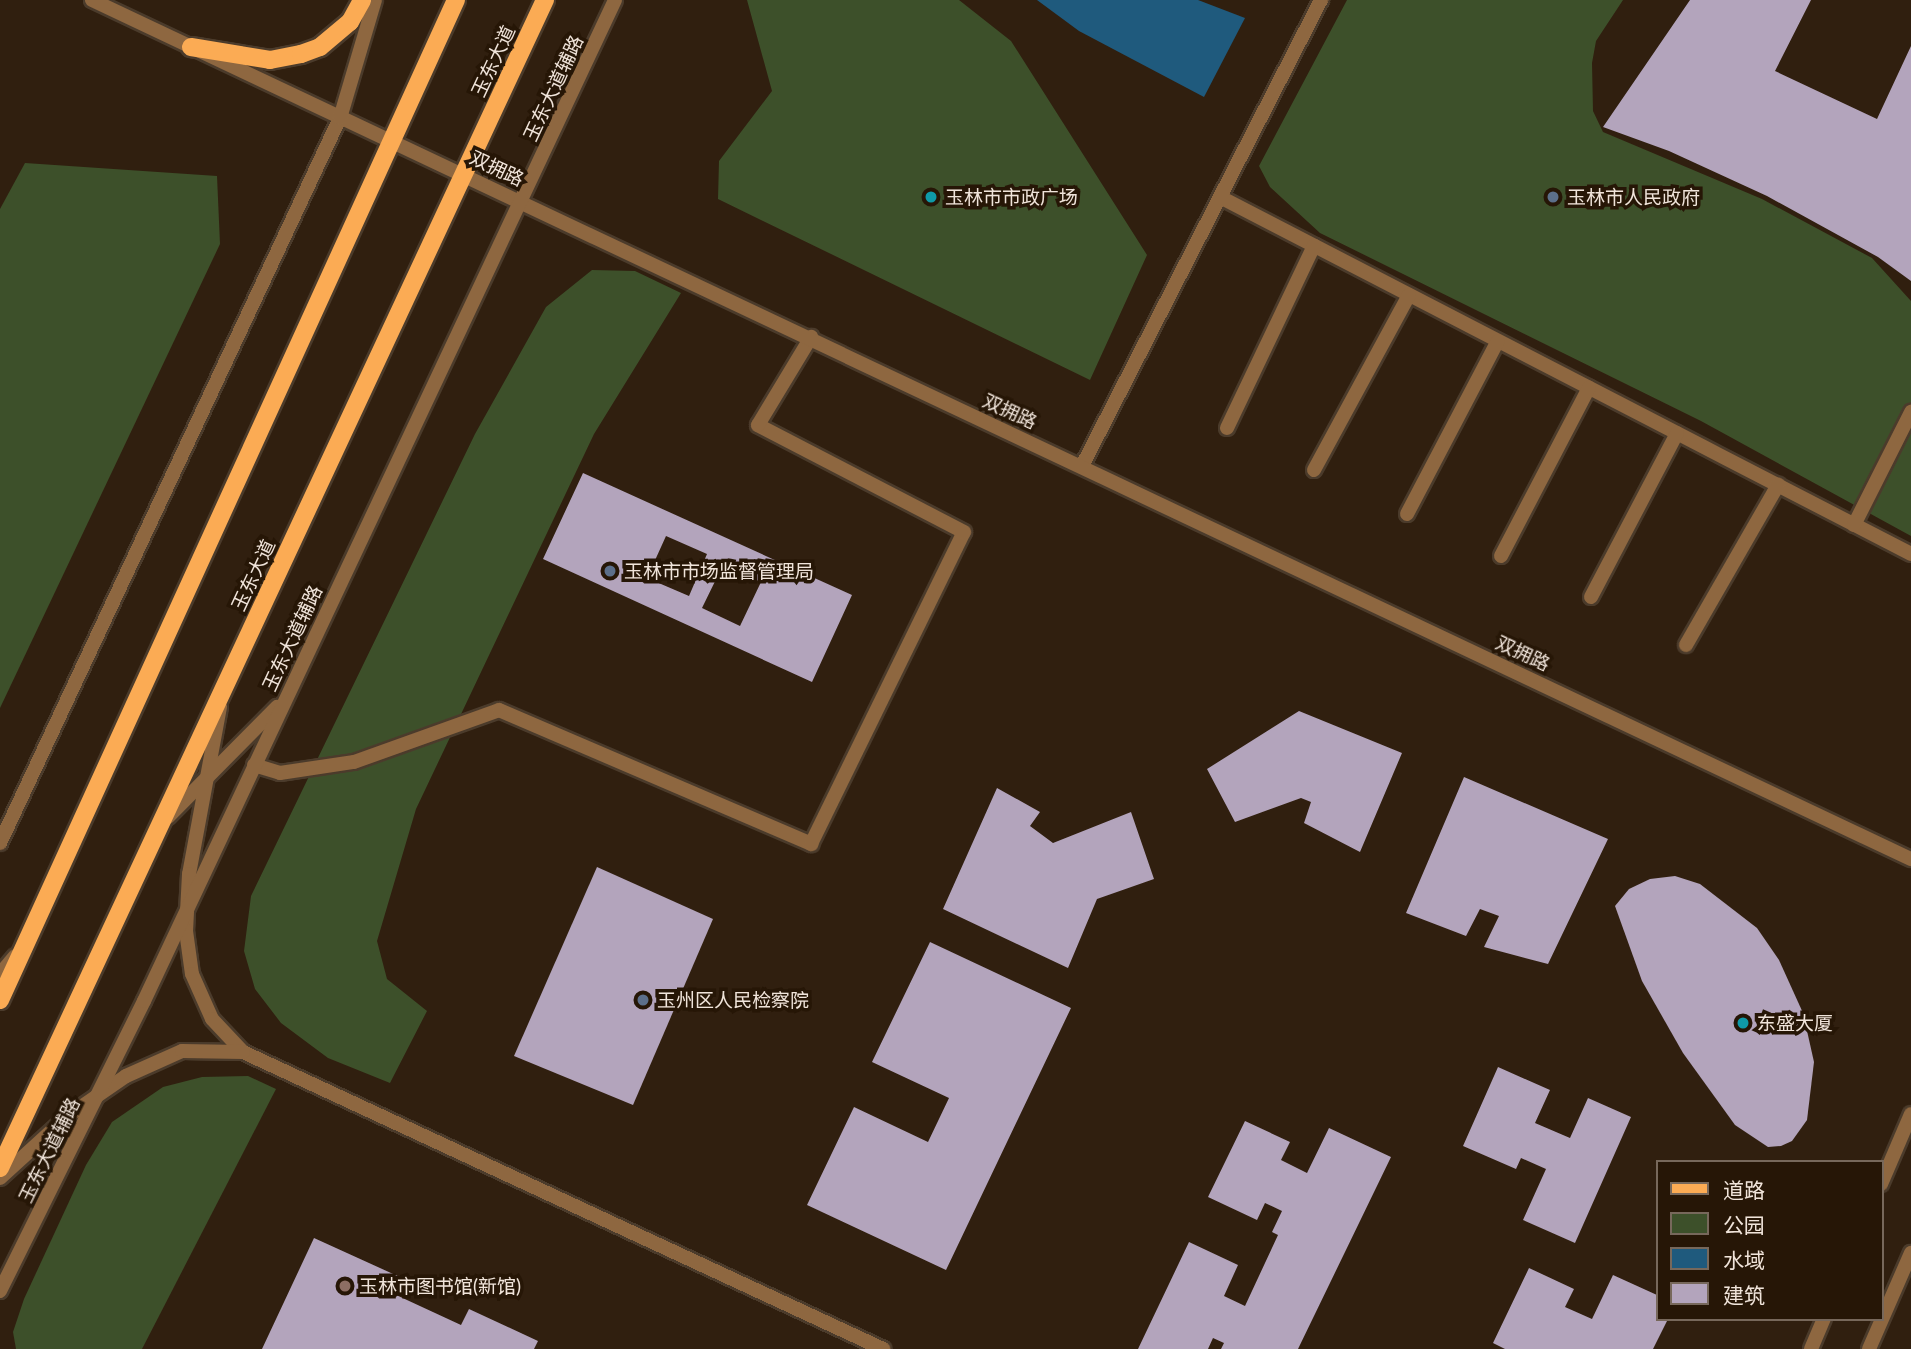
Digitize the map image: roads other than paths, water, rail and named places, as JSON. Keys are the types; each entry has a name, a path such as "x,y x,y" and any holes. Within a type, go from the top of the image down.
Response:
{"main road":[{"path":"191,47 270,60 301,54 320,47 340,31 362,0"},
{"path":"0,1000 456,0"},
{"name":"玉东大道","path":"0,1168 545,0"}],"street":[{"name":"双拥路","path":"92,0 811,337 1911,859"},
{"path":"0,843 340,118 375,0"},
{"name":"玉东大道辅路","path":"0,1291 187,909 615,0"},
{"path":"1082,466 1321,0"},
{"path":"1220,197 1911,554"},
{"path":"1227,428 1314,246"},
{"path":"1314,470 1409,295"},
{"path":"254,765 280,773 355,762 499,710 811,844 964,532 758,425 811,337"},
{"path":"1407,514 1498,341"},
{"path":"1501,556 1589,388"},
{"path":"1854,524 1911,412"},
{"path":"1591,597 1677,433"},
{"path":"1686,645 1777,485"},
{"path":"222,693 189,874 187,909 192,974 212,1018 243,1052 883,1349"},
{"path":"162,822 286,698"},
{"path":"0,974 25,944"},
{"path":"0,1178 97,1096 126,1076 182,1051 243,1052"},
{"path":"1883,1179 1911,1114"},
{"path":"1883,1317 1911,1253"},
{"path":"1811,1349 1823,1321"},
{"path":"1869,1349 1881,1321"}],"water":[{"path":"1037,0 1198,0 1245,18 1204,97 1079,31"}],"place":[{"name":"玉林市市政广场","path":"931,197"},
{"name":"玉林市人民政府","path":"1553,197"},
{"name":"玉林市市场监督管理局","path":"610,571"},
{"name":"玉州区人民检察院","path":"643,1000"},
{"name":"东盛大厦","path":"1743,1023"},
{"name":"玉林市图书馆(新馆)","path":"345,1286"}]}
